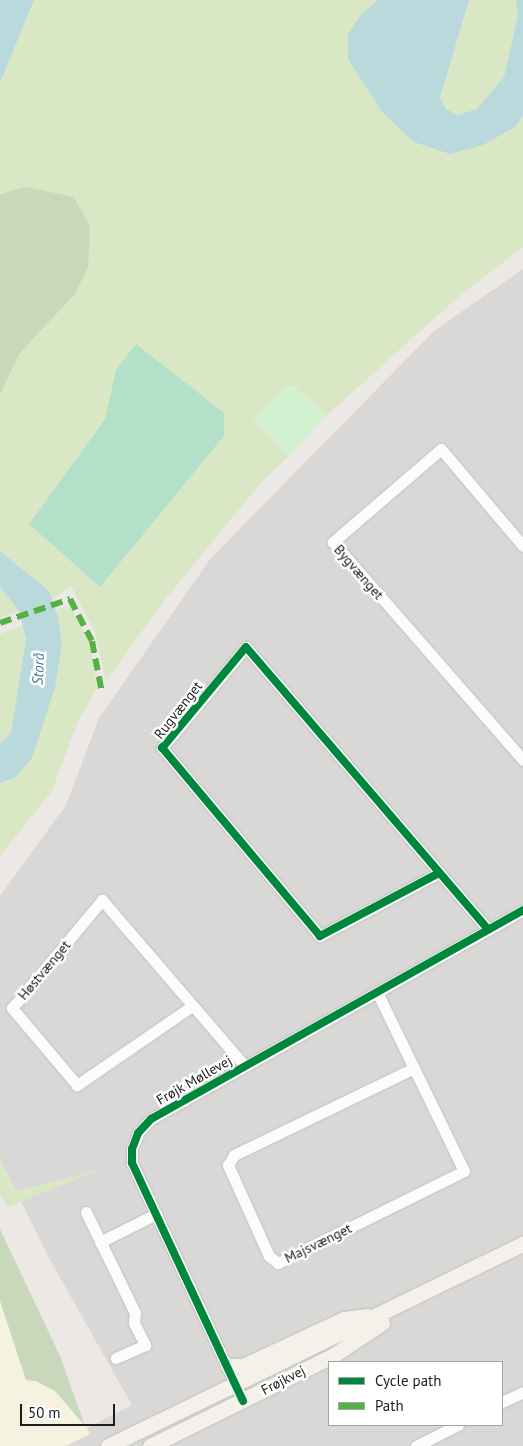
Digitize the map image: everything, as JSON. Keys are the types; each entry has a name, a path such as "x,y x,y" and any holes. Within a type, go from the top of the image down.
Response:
{"street":[{"name":"Bygvænget","path":"523,546 441,449 333,542 523,760"},
{"name":"Rugvænget","path":"439,873 320,936 162,748 246,647 488,930"},
{"name":"Høstvænget","path":"192,1006 77,1085 12,1008 102,900 245,1066"},
{"name":"Frøjk Møllevej","path":"243,1401 132,1164 132,1149 138,1133 151,1119 523,910"},
{"name":"Majsvænget","path":"377,992 414,1068 464,1171 278,1263 270,1256 228,1166 234,1155 414,1068"},
{"path":"86,1212 135,1313 134,1323 145,1345 116,1358"},
{"path":"100,1242 156,1214"},
{"name":"Frøjkvej","path":"108,1446 523,1244"},
{"name":"Frøjkvej","path":"150,1446 332,1356 435,1288"},
{"name":"Frøjkvej","path":"228,1366 243,1366 344,1319 381,1314"},
{"path":"503,1402 523,1392"},
{"path":"416,1446 456,1426"}],"shaded area":[{"path":"523,269 523,1446 52,1446 132,1405 50,1260 0,1159 0,896 66,805 99,718 211,558 434,331"},
{"path":"0,1254 90,1434 66,1446 0,1446"}],"green space":[{"path":"34,0 377,0 359,17 382,112 514,127 523,115 523,247 457,298 326,416 294,386 254,419 289,456 260,484 167,597 106,681 95,633 71,586 52,600 49,591 0,551 0,395 19,354 75,294 3,191 0,194 0,83","holes":["224,413 224,436 100,587 29,524 105,418"]},
{"path":"469,0 516,0 518,15 504,77 477,109 458,115 446,109 440,98"},
{"path":"26,187 74,197 90,227 88,267 75,294 19,354 0,395 0,194"},
{"path":"136,344 224,413 224,436 100,587 29,524 105,419 116,370"},
{"path":"285,386 294,386 326,416 289,456 253,419"},
{"path":"0,587 19,611 0,618"},
{"path":"70,606 90,644 97,687 76,726 52,791 0,856 0,783 16,777 62,644 56,610"},
{"path":"23,625 26,639 11,733 0,743 0,634"},
{"path":"0,1159 15,1191 102,1169 8,1207 0,1196"},
{"path":"0,1229 60,1356 85,1426 55,1391 36,1381 26,1380 0,1301"}],"water":[{"path":"0,0 34,0 0,83"},
{"path":"377,0 469,0 440,98 446,109 458,115 477,109 504,77 518,15 516,0 523,0 523,115 515,127 483,145 450,154 414,142 382,112 348,59 348,34 359,17"},
{"name":"Storå","path":"0,551 49,591 58,617 62,644 55,687 32,758 16,777 0,783 0,743 11,733 26,639 19,611 0,587"}],"marked path":[{"path":"0,623 70,599 92,641 102,693"}],"cycle path":[{"path":"439,873 320,936 162,748 246,647 488,929"},
{"path":"243,1401 132,1163 132,1149 138,1133 151,1119 523,910"}]}
